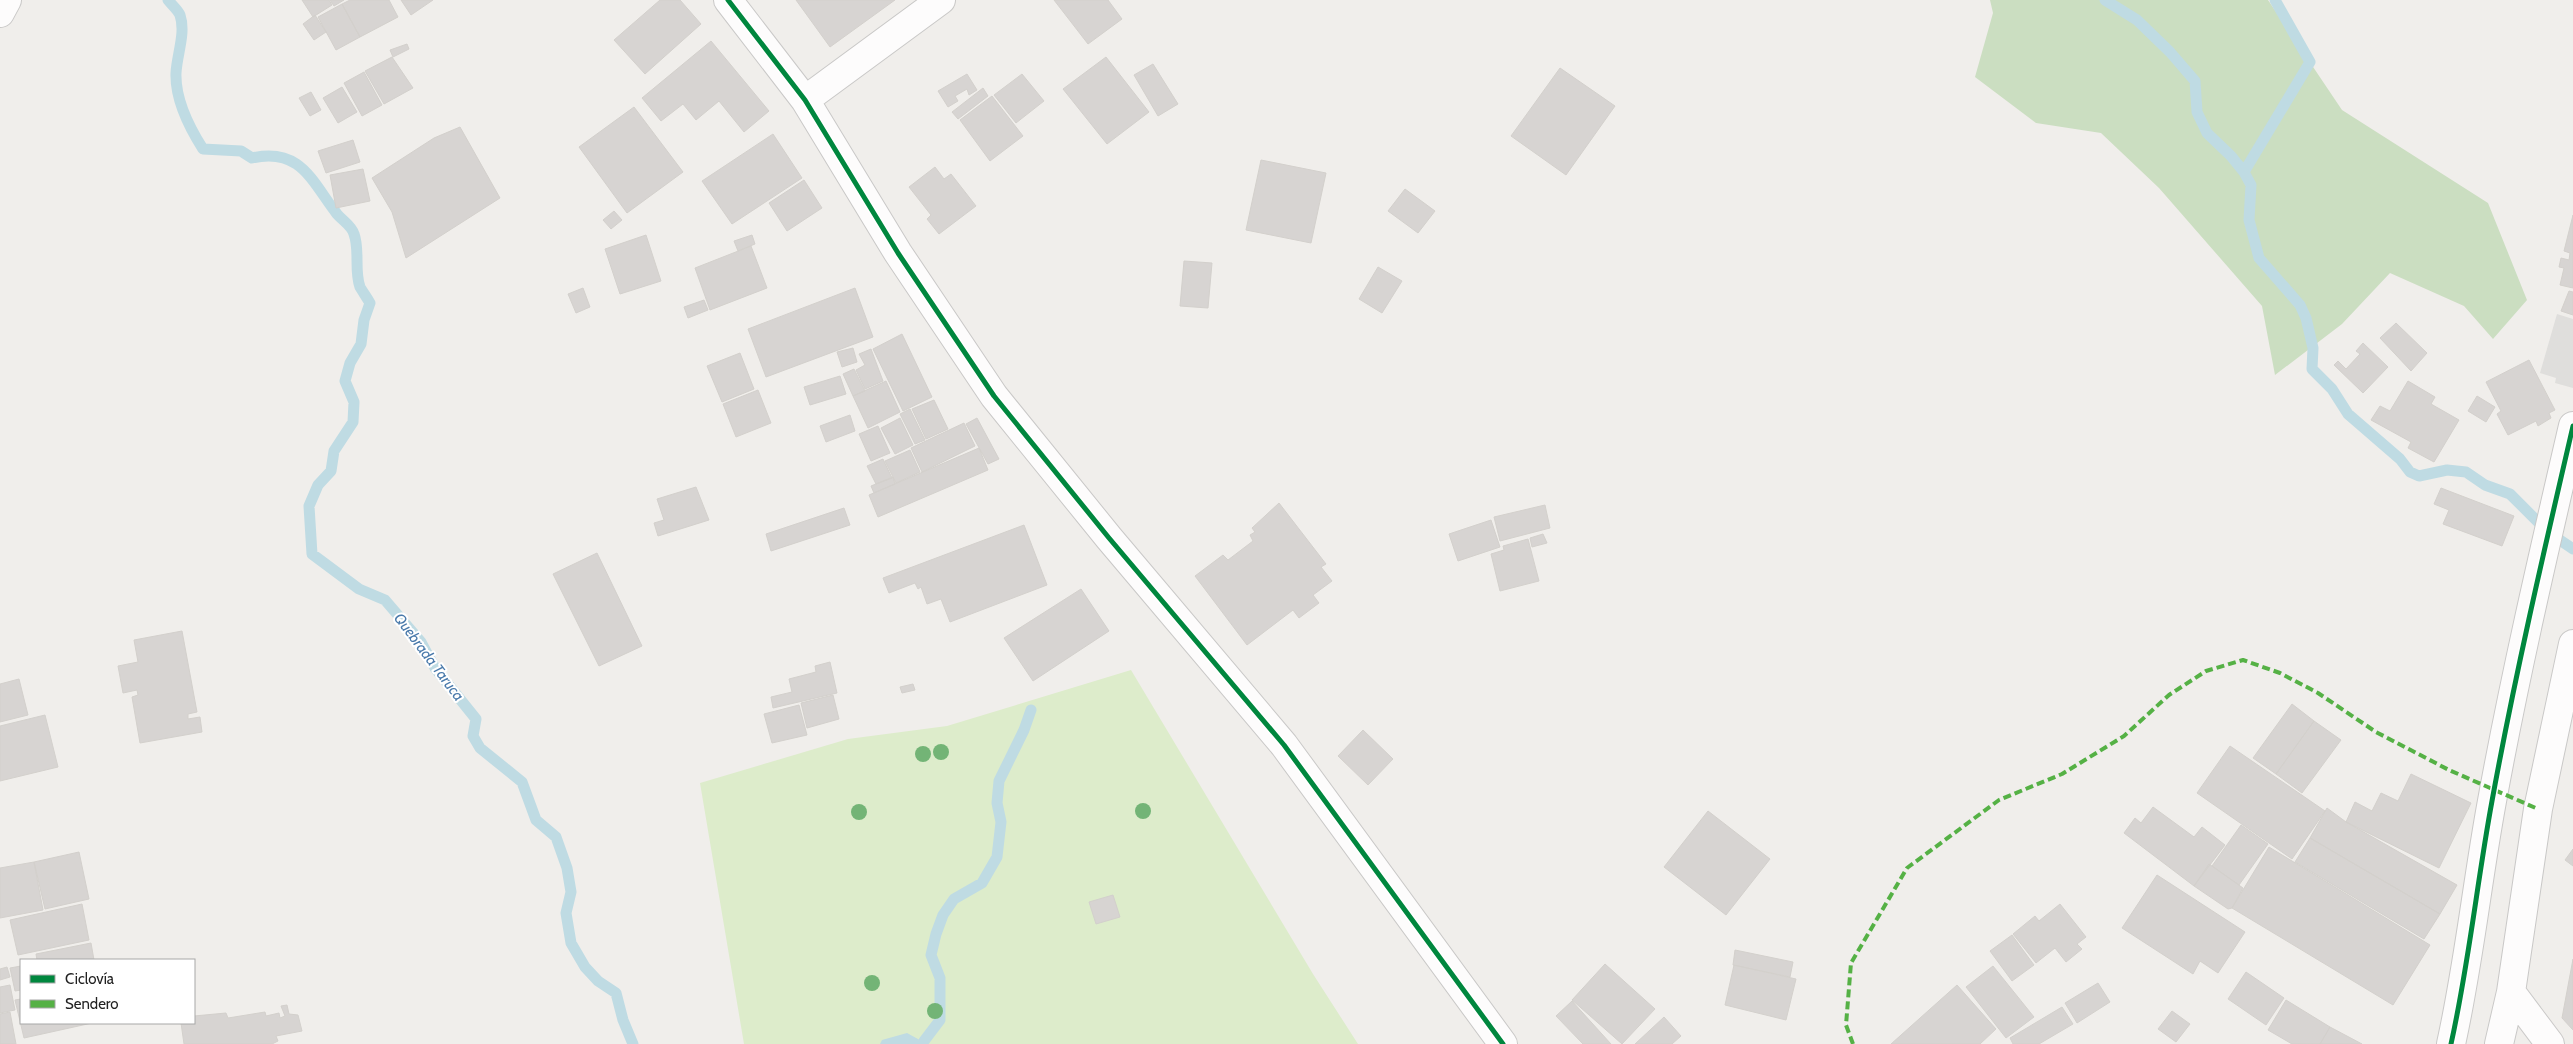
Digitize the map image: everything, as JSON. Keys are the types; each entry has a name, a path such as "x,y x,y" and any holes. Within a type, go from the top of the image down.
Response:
{"street":[{"path":"0,13 7,0"},
{"path":"728,0 805,100 898,253 994,396 1110,538 1284,745 1503,1044"},
{"path":"805,100 942,0"},
{"path":"2451,1044 2465,981 2492,802 2540,570 2573,426"},
{"path":"2499,1044 2511,992 2538,809 2573,644"},
{"path":"2511,992 2550,1044"}],"shaded area":[{"path":"2557,314 2573,319 2573,388 2555,383 2556,378 2540,373"}],"green space":[{"path":"1990,0 2268,0 2342,110 2488,203 2527,300 2493,339 2464,306 2390,273 2342,324 2275,375 2262,306 2159,188 2101,133 2036,123 1975,77 1993,13"},
{"path":"1131,670 1313,974 1358,1044 744,1044 700,783 848,739 947,726"}],"water":[{"path":"907,1033 927,1044 880,1044 882,1040"}],"building":[{"path":"302,0 329,0 332,5 313,17"},
{"path":"330,0 344,0 334,6"},
{"path":"350,0 389,0 398,17 360,37 342,4"},
{"path":"401,0 433,0 411,15"},
{"path":"660,0 680,0 701,24 645,74 614,40"},
{"path":"796,0 895,0 830,47"},
{"path":"1054,0 1108,0 1122,19 1088,44"},
{"path":"342,4 360,37 336,50 318,17"},
{"path":"315,15 326,32 314,40 303,24"},
{"path":"711,41 769,111 744,132 719,101 696,120 683,104 661,121 642,98"},
{"path":"407,44 409,49 393,57 390,50"},
{"path":"392,57 413,88 384,104 365,71"},
{"path":"1106,57 1149,112 1107,144 1063,89"},
{"path":"1153,64 1178,104 1158,116 1134,75"},
{"path":"1560,68 1615,106 1566,175 1511,136"},
{"path":"364,72 382,105 362,116 344,83"},
{"path":"967,74 977,90 969,95 967,89 955,96 958,101 948,107 938,91"},
{"path":"1022,74 1044,101 1016,123 994,95"},
{"path":"342,87 357,112 338,123 323,98"},
{"path":"983,88 988,96 958,119 952,112"},
{"path":"311,92 321,110 310,116 299,98"},
{"path":"992,96 1023,136 990,161 960,120"},
{"path":"634,107 683,172 627,213 579,147"},
{"path":"460,127 500,198 406,258 392,212 372,178 434,138"},
{"path":"773,134 802,178 732,224 702,181"},
{"path":"353,140 360,162 326,173 318,151"},
{"path":"1261,160 1326,173 1311,243 1246,230"},
{"path":"935,167 944,179 951,174 976,206 939,234 927,219 931,215 909,187"},
{"path":"363,169 370,201 336,208 330,175"},
{"path":"804,180 822,208 787,231 769,203"},
{"path":"1405,189 1435,211 1418,233 1388,211"},
{"path":"614,211 622,220 611,229 603,220"},
{"path":"2573,215 2573,288 2560,285 2564,268 2559,267 2561,258 2569,260 2570,253 2564,251"},
{"path":"646,235 661,281 620,294 605,249"},
{"path":"752,235 755,244 738,251 734,241"},
{"path":"751,246 767,288 710,310 695,268"},
{"path":"1184,261 1212,263 1208,308 1180,306"},
{"path":"1378,267 1402,281 1382,313 1359,299"},
{"path":"583,288 590,307 576,313 568,294"},
{"path":"855,288 873,337 766,377 748,329"},
{"path":"2569,291 2573,292 2573,315 2561,311"},
{"path":"704,300 708,310 688,318 684,307"},
{"path":"2396,323 2427,353 2411,371 2380,338"},
{"path":"902,334 932,397 903,411 873,349"},
{"path":"2363,343 2388,367 2363,393 2334,365 2338,361 2346,369 2360,354 2356,351"},
{"path":"853,348 857,362 842,367 837,352"},
{"path":"871,349 883,381 865,389 856,370 865,365 859,354"},
{"path":"740,353 754,389 722,402 707,366"},
{"path":"2529,360 2555,410 2549,413 2551,418 2538,426 2536,421 2508,435 2497,414 2501,411 2486,382"},
{"path":"854,369 865,391 853,396 843,374"},
{"path":"840,376 846,394 810,405 804,387"},
{"path":"886,381 900,412 868,428 853,396"},
{"path":"2408,381 2435,397 2431,404 2459,420 2434,462 2408,448 2411,442 2371,420 2380,406 2390,411"},
{"path":"758,390 771,423 736,437 723,404"},
{"path":"2477,396 2495,407 2486,422 2468,411"},
{"path":"934,400 948,429 926,439 912,409"},
{"path":"910,409 925,440 915,444 900,414"},
{"path":"850,415 855,431 826,442 820,426"},
{"path":"900,418 913,445 895,454 881,428"},
{"path":"977,418 999,459 988,464 966,424"},
{"path":"964,423 975,446 922,472 911,448"},
{"path":"878,426 890,453 871,461 859,434"},
{"path":"979,448 988,470 878,517 869,495"},
{"path":"910,450 920,472 896,483 885,461"},
{"path":"883,459 892,478 876,484 867,466"},
{"path":"893,477 895,484 874,493 871,486"},
{"path":"696,487 709,520 658,536 654,523 664,520 657,499"},
{"path":"2441,488 2514,516 2502,546 2443,524 2449,510 2434,504"},
{"path":"1279,503 1326,564 1321,567 1332,581 1313,595 1319,603 1299,618 1293,610 1247,645 1195,576 1223,555 1228,560 1253,541 1250,535 1255,532 1252,528"},
{"path":"1545,505 1550,528 1500,541 1494,517"},
{"path":"844,508 850,525 771,551 766,534"},
{"path":"1491,520 1500,547 1458,561 1449,534"},
{"path":"1024,525 1047,585 950,622 941,599 927,604 921,587 918,589 915,583 889,593 883,578"},
{"path":"1543,534 1547,543 1532,547 1530,538"},
{"path":"1528,539 1539,581 1500,591 1491,554 1504,550 1503,546"},
{"path":"597,553 642,646 599,666 553,574"},
{"path":"1081,589 1109,631 1033,681 1004,638"},
{"path":"182,631 197,712 188,714 188,719 200,717 202,732 140,743 132,697 138,695 137,690 123,693 118,666 138,662 134,640"},
{"path":"830,662 837,693 773,708 771,697 792,692 789,679 816,672 815,666"},
{"path":"19,679 28,715 0,722 0,684"},
{"path":"913,684 915,690 902,693 900,687"},
{"path":"833,695 839,719 807,728 801,703"},
{"path":"2292,704 2314,721 2276,774 2253,758"},
{"path":"799,705 807,735 772,743 764,714"},
{"path":"45,715 58,767 0,781 0,726"},
{"path":"2314,721 2341,740 2302,793 2276,774"},
{"path":"1363,730 1393,759 1368,785 1338,756"},
{"path":"2230,746 2325,811 2292,859 2197,793"},
{"path":"2411,774 2471,803 2439,868 2346,822 2355,802 2372,811 2381,793 2398,801"},
{"path":"2153,807 2194,837 2202,827 2225,845 2194,886 2124,833 2135,818 2141,823"},
{"path":"2327,808 2346,822 2457,885 2440,914 2310,838"},
{"path":"1708,811 1770,859 1726,915 1664,867"},
{"path":"2241,825 2268,844 2239,885 2212,866"},
{"path":"2310,838 2440,914 2424,939 2295,862"},
{"path":"2269,847 2430,945 2393,1005 2232,908"},
{"path":"2573,849 2573,866 2565,860"},
{"path":"79,852 89,899 45,909 34,862"},
{"path":"34,862 43,910 0,918 0,868"},
{"path":"2209,864 2243,888 2232,908 2228,909 2194,886"},
{"path":"2157,875 2245,932 2218,973 2200,961 2193,974 2122,928"},
{"path":"1113,895 1120,917 1096,924 1089,902"},
{"path":"82,904 89,940 18,955 10,920"},
{"path":"2060,904 2086,937 2077,944 2082,949 2066,962 2055,948 2036,963 2013,934 2035,916 2039,921"},
{"path":"2012,935 2034,965 2012,981 1990,951"},
{"path":"91,943 94,959 37,959 36,954"},
{"path":"1735,950 1793,962 1790,977 1733,965"},
{"path":"2573,959 2573,1030 2562,1018"},
{"path":"1605,964 1655,1009 1622,1044 1572,1000"},
{"path":"1734,965 1796,979 1786,1020 1725,1005"},
{"path":"20,966 20,990 15,991 10,968"},
{"path":"1993,966 2034,1017 2006,1038 1966,987"},
{"path":"7,967 10,977 0,980 0,969"},
{"path":"2246,972 2284,998 2266,1025 2228,999"},
{"path":"2098,983 2110,1002 2077,1023 2065,1003"},
{"path":"10,985 15,1010 0,1013 0,987"},
{"path":"1957,985 1996,1029 1980,1044 1891,1044"},
{"path":"20,999 20,1021 15,1000"},
{"path":"2286,1000 2330,1027 2320,1044 2292,1044 2268,1030"},
{"path":"1572,1001 1611,1044 1583,1044 1556,1016"},
{"path":"287,1005 289,1014 298,1015 302,1031 276,1036 278,1041 272,1044 184,1044 181,1024 195,1024 195,1016 226,1013 228,1018 265,1012 266,1016 279,1013 280,1018 285,1016 281,1006"},
{"path":"2062,1007 2073,1024 2039,1044 2013,1044 2010,1038"},
{"path":"2172,1011 2190,1024 2176,1042 2158,1029"},
{"path":"10,1012 16,1044 0,1044 0,1014"},
{"path":"1664,1017 1681,1036 1672,1044 1635,1044"},
{"path":"21,1024 87,1024 24,1038"},
{"path":"2330,1027 2362,1044 2320,1044"}],"waterway":[{"name":"Quebrada Taruca","path":"168,0 179,13 182,22 182,36 176,73 180,103 203,149 241,151 252,158 269,156 294,162 312,179 337,214 351,228 356,240 358,281 370,303 364,320 361,344 350,363 345,381 354,402 353,422 334,451 331,471 318,485 309,506 312,554 359,589 385,600 421,642 435,668 476,719 473,736 480,748 522,782 536,820 556,837 567,868 571,892 566,913 571,943 585,967 598,981 616,993 623,1020 633,1044"},
{"path":"2105,0 2137,20 2170,52 2195,81 2197,112 2207,133 2231,156 2244,172 2251,185 2249,220 2259,258 2300,305 2306,318 2313,348 2312,369 2332,389 2348,414 2400,459 2410,472 2419,476 2447,470 2466,472 2485,485 2510,494 2548,532 2573,549"},
{"path":"2244,172 2310,62 2275,0"},
{"path":"924,1041 940,1020 940,978 931,955 936,934 943,915 954,899 982,883 997,857 1001,822 997,803 999,781 1024,730 1031,710"}],"marked path":[{"path":"1853,1044 1846,1025 1851,963 1907,868 1999,800 2062,774 2124,736 2169,695 2206,671 2243,660 2280,673 2318,693 2376,732 2449,770 2538,809"}],"cycle path":[{"path":"728,0 805,100 898,253 994,396 1109,538 1284,745 1503,1044"},
{"path":"2451,1044 2510,707 2573,426"}]}
